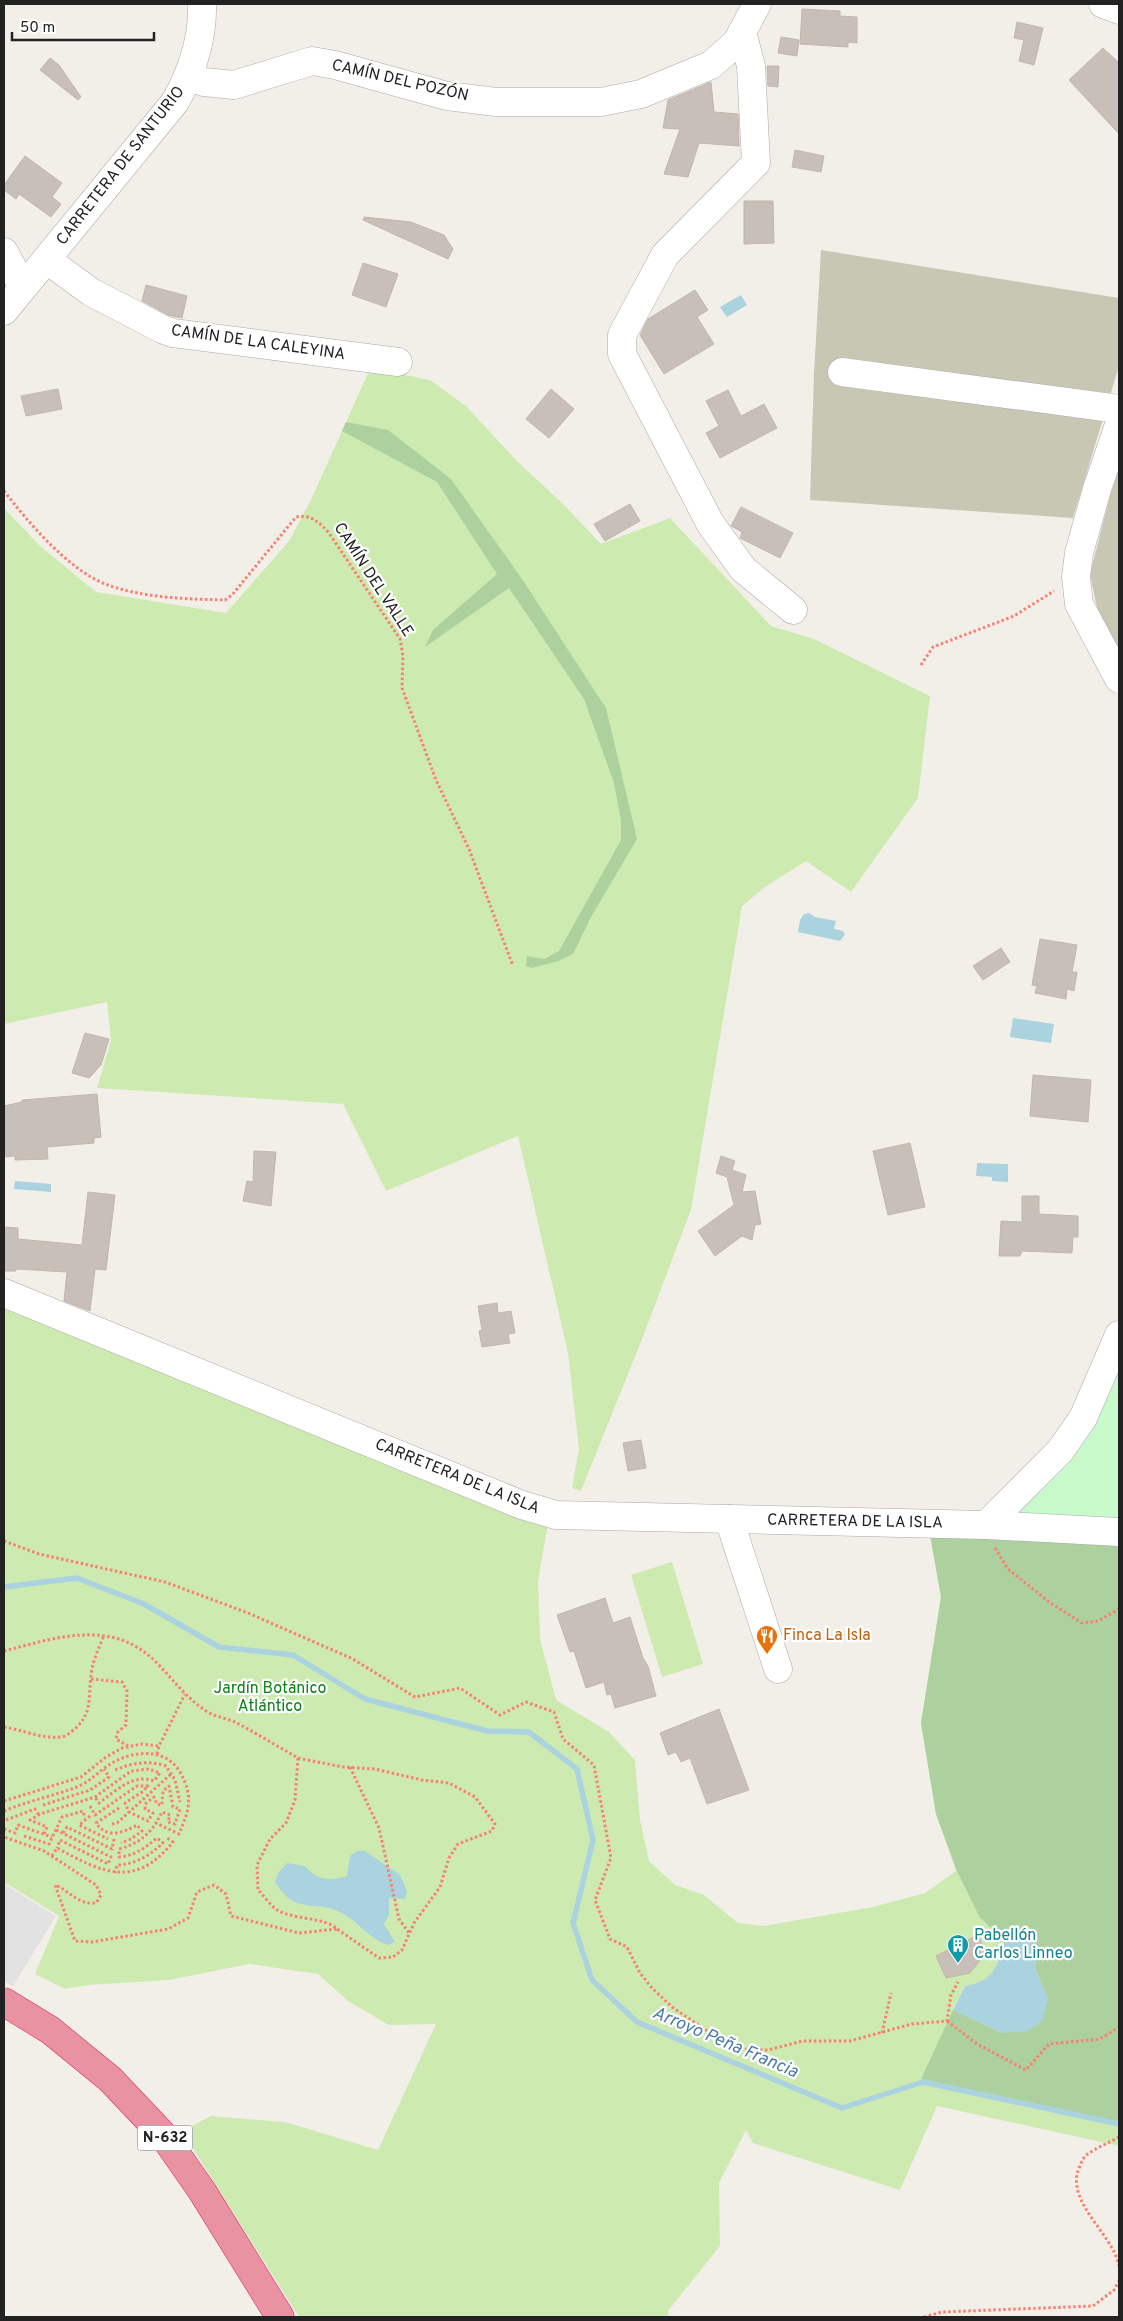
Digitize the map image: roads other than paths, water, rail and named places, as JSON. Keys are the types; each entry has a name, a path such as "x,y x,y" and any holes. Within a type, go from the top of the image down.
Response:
{"highway":[{"name":"N-632","path":"4,2002 50,2030 110,2079 163,2135 202,2191 280,2317"}],"street":[{"name":"CARRETERA DE SANTURIO","path":"4,311 174,102 190,77 198,44 202,4"},
{"name":"CAMÍN DEL POZÓN","path":"190,77 204,82 234,85 312,62 336,65 447,96 496,102 601,102 641,94 711,65 738,42 757,4"},
{"path":"1103,4 1119,10"},
{"path":"742,32 751,66 756,163 665,255 622,335 622,354 710,523 744,569 793,610"},
{"path":"4,252 23,287"},
{"name":"CAMÍN DE LA CALEYINA","path":"47,260 91,292 162,330 398,362"},
{"path":"842,372 1119,410"},
{"path":"1119,425 1097,489 1079,553 1076,577 1079,604 1119,679"},
{"name":"CARRETERA DE LA ISLA","path":"4,1293 522,1505 556,1515 729,1519 990,1536 1119,1532"},
{"path":"990,1536 1060,1451 1083,1418 1119,1335"},
{"path":"729,1519 778,1670"}],"water":[{"path":"741,295 747,305 727,317 720,307"},
{"path":"809,913 815,917 836,921 834,929 843,931 845,934 840,941 798,932 800,920 804,914"},
{"path":"1013,1018 1054,1024 1051,1043 1010,1037"},
{"path":"977,1163 1008,1164 1008,1182 992,1181 992,1177 976,1176"},
{"path":"15,1181 51,1184 51,1192 14,1189"},
{"path":"357,1851 365,1851 400,1875 407,1891 405,1899 389,1898 389,1915 384,1924 395,1942 388,1945 375,1939 340,1912 331,1908 305,1905 290,1899 282,1893 275,1882 278,1873 287,1863 305,1866 314,1875 319,1877 335,1879 347,1876 350,1856"},
{"path":"1019,1938 1036,1942 1036,1970 1048,1999 1042,2021 1028,2031 1002,2033 953,2010 965,1986 982,1981 992,1972 999,1959 1004,1942"}],"waterway":[{"name":"Arroyo Peña Francia","path":"4,1587 77,1578 144,1604 219,1647 293,1655 365,1699 487,1731 529,1732 577,1769 593,1840 573,1923 592,1980 637,2022 842,2108 923,2082 1119,2124"}],"place":[{"name":"Finca La Isla","path":"767,1655"},
{"name":"Pabellón Carlos Linneo","path":"958,1964"}],"park label":[{"name":"Jardín Botánico Atlántico","path":"270,1698"}]}
